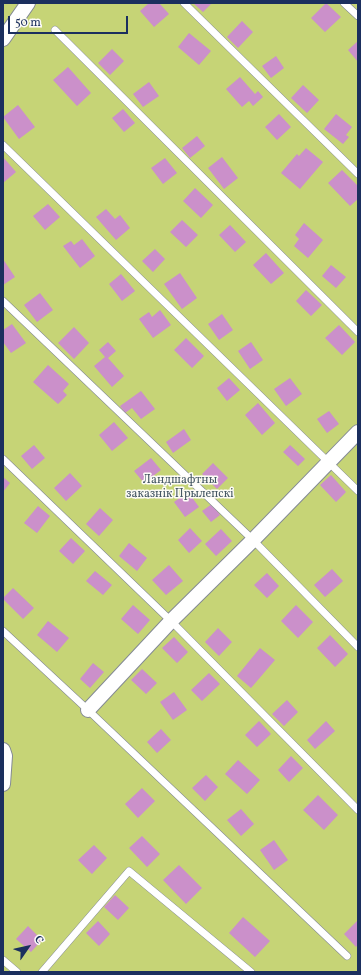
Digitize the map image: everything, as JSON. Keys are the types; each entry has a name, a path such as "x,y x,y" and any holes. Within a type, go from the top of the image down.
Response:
{"street":[{"path":"3,39 28,3"},
{"path":"88,710 171,621 253,540 358,432"},
{"path":"3,750 3,784"}],"lane":[{"path":"184,3 358,174"},
{"path":"344,3 358,16"},
{"path":"55,30 358,332"},
{"path":"3,144 358,491"},
{"path":"3,301 253,540 358,647"},
{"path":"3,459 171,621 358,810"},
{"path":"3,631 347,956"},
{"path":"42,972 129,871 251,972"},
{"path":"3,960 17,972"}],"green space":[{"name":"Ландшафтны заказнік Прылепскі","path":"3,3 358,3 358,972 3,972"}],"building":[{"path":"149,3 159,3 169,14 154,27 140,11"},
{"path":"193,3 212,3 203,12"},
{"path":"326,3 341,17 325,32 311,18"},
{"path":"242,21 253,32 238,48 227,37"},
{"path":"189,33 211,51 199,65 178,47"},
{"path":"358,41 358,62 348,50"},
{"path":"112,49 124,61 110,75 98,63"},
{"path":"276,56 284,68 271,78 262,66"},
{"path":"68,67 91,93 77,106 53,80"},
{"path":"240,77 255,94 258,91 263,97 253,106 249,101 242,107 226,89"},
{"path":"149,82 159,96 143,107 133,94"},
{"path":"303,85 319,100 307,113 291,98"},
{"path":"18,105 35,127 19,139 3,117"},
{"path":"123,109 135,123 124,132 112,118"},
{"path":"279,114 291,127 277,140 265,127"},
{"path":"336,114 352,127 346,135 349,137 343,144 324,129"},
{"path":"197,136 205,146 190,158 182,148"},
{"path":"306,148 323,162 300,189 281,173 297,154 299,156"},
{"path":"3,157 16,172 3,183"},
{"path":"222,157 238,178 224,189 208,168"},
{"path":"165,158 177,173 163,184 151,168"},
{"path":"342,170 358,186 358,199 350,206 328,183"},
{"path":"195,188 213,205 201,218 183,201"},
{"path":"48,204 60,217 45,230 33,216"},
{"path":"106,209 115,219 120,215 130,228 116,240 96,217"},
{"path":"182,220 198,235 186,247 170,232"},
{"path":"304,223 323,240 308,258 294,246 299,239 295,235"},
{"path":"230,225 246,242 235,252 219,235"},
{"path":"82,239 95,256 80,268 63,246 71,241 74,245"},
{"path":"155,249 165,259 153,272 142,261"},
{"path":"266,253 284,273 271,284 253,265"},
{"path":"3,259 15,277 3,285"},
{"path":"331,265 346,277 336,288 322,276"},
{"path":"180,273 197,298 182,309 164,284"},
{"path":"121,274 135,291 122,301 109,284"},
{"path":"306,290 322,305 311,316 296,301"},
{"path":"40,293 53,310 37,322 24,305"},
{"path":"160,310 171,325 153,338 139,319 149,312 152,317"},
{"path":"222,314 233,330 219,340 208,324"},
{"path":"12,324 26,343 11,353 3,342 3,330"},
{"path":"339,325 355,342 342,355 325,338"},
{"path":"74,327 89,343 74,359 58,343"},
{"path":"186,338 204,356 192,368 174,350"},
{"path":"108,342 116,351 108,358 124,376 112,387 94,366 105,357 99,350"},
{"path":"251,342 263,360 250,369 238,351"},
{"path":"48,365 69,384 63,391 67,395 58,404 33,382"},
{"path":"229,378 240,390 227,401 217,388"},
{"path":"290,378 302,394 286,406 274,389"},
{"path":"141,391 155,409 141,419 132,408 125,413 120,406"},
{"path":"258,403 275,423 262,435 245,415"},
{"path":"329,411 339,424 327,433 317,419"},
{"path":"114,422 128,438 112,451 99,435"},
{"path":"184,429 191,440 173,453 166,442"},
{"path":"34,445 45,458 32,469 21,456"},
{"path":"290,445 305,459 298,466 283,452"},
{"path":"151,458 161,470 144,483 134,471"},
{"path":"213,463 228,478 217,489 202,474"},
{"path":"70,473 82,486 66,501 54,488"},
{"path":"331,475 346,492 336,502 320,485"},
{"path":"3,477 10,483 3,492"},
{"path":"188,492 199,507 185,517 174,502"},
{"path":"212,504 220,515 211,522 202,511"},
{"path":"38,506 50,516 37,533 24,523"},
{"path":"100,508 113,520 99,536 86,524"},
{"path":"190,528 202,541 189,553 178,540"},
{"path":"221,529 232,541 216,556 205,544"},
{"path":"71,538 85,551 73,564 59,551"},
{"path":"129,543 147,558 137,571 119,556"},
{"path":"169,565 183,581 166,595 152,580"},
{"path":"332,569 343,581 325,597 314,585"},
{"path":"95,571 112,585 103,595 86,581"},
{"path":"267,573 279,586 267,598 254,585"},
{"path":"13,588 34,608 23,619 3,599"},
{"path":"133,605 150,620 138,634 121,619"},
{"path":"296,605 313,622 298,638 281,621"},
{"path":"48,621 69,638 57,652 37,635"},
{"path":"218,628 232,642 219,656 205,642"},
{"path":"330,635 348,654 335,667 317,648"},
{"path":"174,637 188,652 177,663 162,648"},
{"path":"260,648 275,660 251,688 237,676"},
{"path":"93,663 104,672 90,688 80,679"},
{"path":"142,669 157,683 146,694 131,680"},
{"path":"209,673 220,684 202,701 191,690"},
{"path":"174,692 187,710 173,720 160,702"},
{"path":"287,700 298,712 284,726 272,714"},
{"path":"259,721 271,734 257,747 245,735"},
{"path":"326,721 335,731 315,749 307,740"},
{"path":"161,729 171,740 157,753 147,742"},
{"path":"291,756 303,768 289,782 278,770"},
{"path":"238,760 260,780 247,794 225,774"},
{"path":"206,775 218,787 205,801 192,788"},
{"path":"142,788 155,801 138,818 125,804"},
{"path":"318,795 338,815 324,830 303,810"},
{"path":"241,809 254,824 241,836 227,820"},
{"path":"142,836 160,854 147,867 129,848"},
{"path":"274,840 288,860 274,870 260,850"},
{"path":"94,845 107,858 92,874 78,860"},
{"path":"179,865 202,888 186,904 163,880"},
{"path":"115,895 129,908 118,920 104,907"},
{"path":"243,917 270,941 255,957 229,933"},
{"path":"358,920 358,944 356,947 344,934"},
{"path":"98,921 110,934 99,946 86,933"},
{"path":"28,926 42,940 31,952 16,939"}]}
